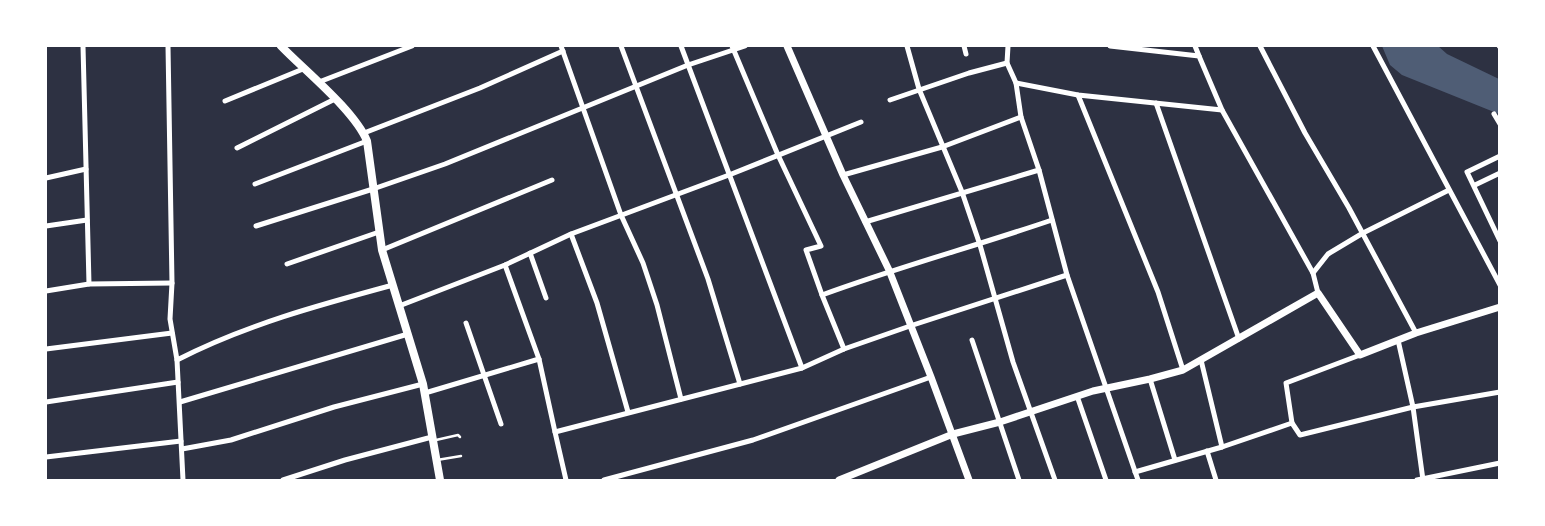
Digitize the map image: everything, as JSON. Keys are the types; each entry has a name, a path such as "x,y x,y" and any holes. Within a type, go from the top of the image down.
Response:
{"main road":[{"path":"281,46 335,99 366,137 382,250 424,389 440,481"}],"street":[{"path":"83,46 89,284"},
{"path":"168,46 172,283 170,319 177,360 183,481"},
{"path":"319,82 412,46"},
{"path":"621,46 708,279 740,384"},
{"path":"681,46 802,368"},
{"path":"256,226 373,190 445,164 581,107 733,48 745,46"},
{"path":"787,46 843,175 889,270 909,326 932,377 969,481"},
{"path":"907,46 919,89 962,192 1030,413 1055,481"},
{"path":"964,46 966,54"},
{"path":"1008,46 1007,63 1016,83 1021,117 1039,170 1067,275 1138,481"},
{"path":"1110,46 1199,56"},
{"path":"1195,46 1222,110 1313,272 1318,293 1360,355"},
{"path":"1260,46 1305,133 1416,332"},
{"path":"1373,46 1500,285"},
{"path":"255,184 480,88 562,48 621,215 643,263 657,305 681,399"},
{"path":"733,48 778,155 821,246 807,250 844,349"},
{"path":"890,100 1007,63"},
{"path":"225,101 303,69"},
{"path":"1016,83 1078,95 1222,110"},
{"path":"1078,95 1158,292 1182,370"},
{"path":"237,148 335,99"},
{"path":"1156,103 1239,339"},
{"path":"1494,114 1500,124"},
{"path":"843,175 942,146 1021,117"},
{"path":"399,306 505,265 571,234 861,122"},
{"path":"1500,156 1467,172 1500,241"},
{"path":"46,178 86,169"},
{"path":"865,222 1039,170"},
{"path":"1475,185 1500,173"},
{"path":"382,250 552,180"},
{"path":"1313,272 1328,254 1363,233 1449,190"},
{"path":"46,226 87,220"},
{"path":"822,295 889,270 980,245 1052,220"},
{"path":"287,264 379,232"},
{"path":"571,234 597,303 628,412"},
{"path":"530,253 546,298"},
{"path":"505,265 539,359 566,481"},
{"path":"555,432 802,368 844,349 909,326 1067,275"},
{"path":"46,291 89,284 172,283"},
{"path":"177,360 206,345 296,312 393,285"},
{"path":"839,481 953,434 1030,413 1077,396 1182,370 1318,293"},
{"path":"1500,307 1416,332 1286,383 1292,423 1300,435 1413,407 1500,392"},
{"path":"466,323 501,424"},
{"path":"46,349 172,332"},
{"path":"180,402 408,334"},
{"path":"972,340 1019,481"},
{"path":"1398,340 1413,407 1421,480 1500,463"},
{"path":"182,449 231,440 334,407 484,376 539,359"},
{"path":"1201,360 1222,447"},
{"path":"604,481 753,440 932,377"},
{"path":"1150,379 1175,460"},
{"path":"46,402 178,382"},
{"path":"1077,396 1105,481"},
{"path":"1135,472 1292,423"},
{"path":"283,481 345,460 433,439"},
{"path":"46,457 181,441"},
{"path":"1207,451 1216,481"}],"lane":[{"path":"433,439 458,435 460,437"},
{"path":"438,460 461,456"}],"water":[{"path":"1382,46 1438,46 1447,54 1499,79 1499,114 1402,75 1390,65"}]}
